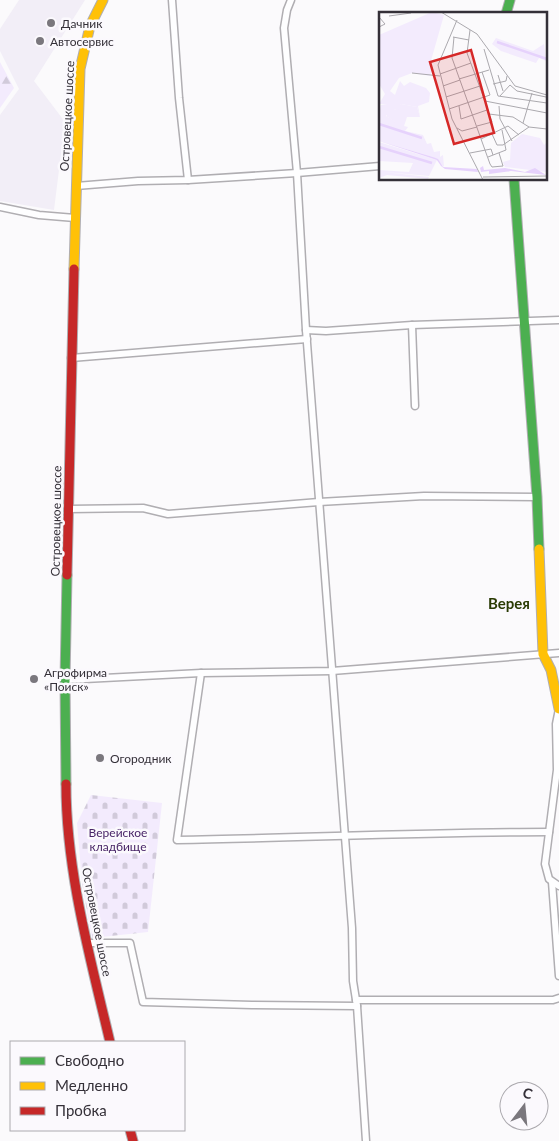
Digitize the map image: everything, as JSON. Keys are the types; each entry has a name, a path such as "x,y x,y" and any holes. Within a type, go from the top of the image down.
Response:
{"main road":[{"name":"Островецкое шоссе","path":"103,0 90,26 80,69 71,358 66,813 77,898 110,1041"},
{"path":"514,180 537,497 543,654 551,670 559,709"}],"street":[{"path":"172,0 179,98 188,180"},
{"path":"291,0 284,28 297,173 306,339 352,928 353,981 357,1003 366,1141"},
{"path":"76,186 297,173 379,166"},
{"path":"0,207 40,216 75,218"},
{"path":"306,330 326,331 412,325 559,320"},
{"path":"412,325 415,406"},
{"path":"71,358 306,339"},
{"path":"69,509 143,508 168,514 424,496 537,497"},
{"path":"66,680 332,671 559,653"},
{"path":"201,674 177,840 345,837 430,832 549,832"},
{"path":"559,709 556,724 557,770 544,864 549,879 559,886"},
{"path":"552,882 559,976"},
{"path":"87,943 130,942 144,1002 252,1005 553,1000 559,998"}],"shaded area":[{"path":"19,0 85,0 34,81 65,122 54,210 0,201 0,115 19,89 0,51 0,29"}],"green space":[{"path":"0,62 14,88 0,108"},
{"name":"Верейское кладбище","path":"91,795 162,803 148,932 92,938 82,883 77,823"}],"traffic: fast":[{"path":"507,12 510,0"},
{"path":"514,180 537,497 539,549"},
{"path":"66,784 67,575"}],"traffic: slow":[{"path":"74,269 80,69 90,26 103,0"},
{"path":"539,549 543,654 551,670 559,709"}],"traffic: jam":[{"path":"67,575 74,269"},
{"path":"66,784 70,849 80,914 110,1041"},
{"path":"130,1131 133,1141"}],"place":[{"name":"Дачник","path":"51,23"},
{"name":"Автосервис","path":"40,41"},
{"name":"Агрофирма «Поиск»","path":"34,679"},
{"name":"Огородник","path":"100,758"}],"district":[{"name":"Верея","path":"509,603"}]}
